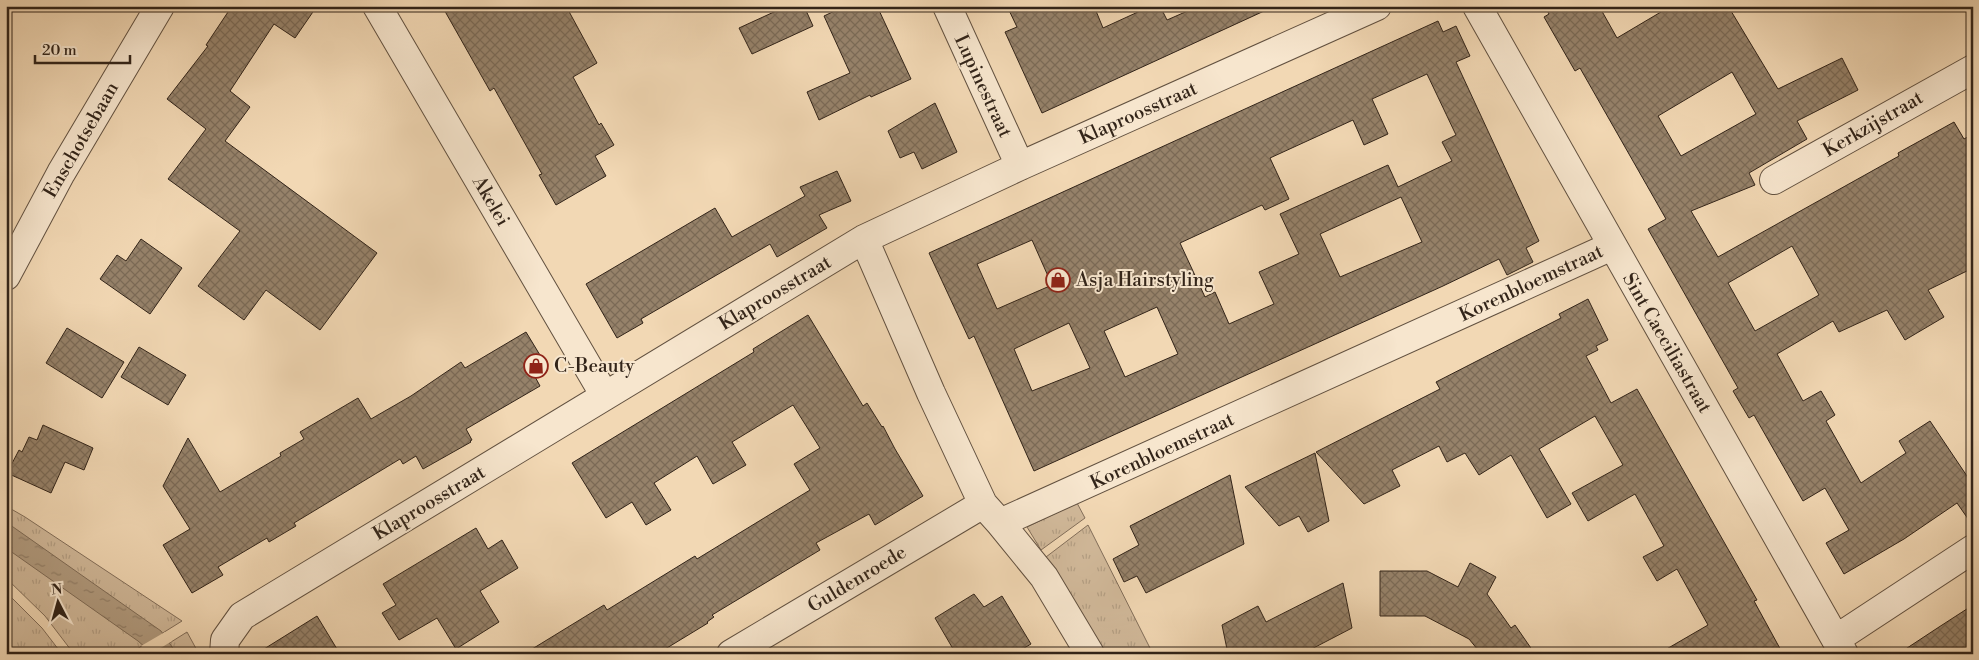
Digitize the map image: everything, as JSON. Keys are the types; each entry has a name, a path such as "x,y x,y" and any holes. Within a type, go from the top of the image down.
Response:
{"street":[{"name":"Enschotsebaan","path":"6,276 60,173 160,6"},
{"name":"Akelei","path":"377,6 605,396"},
{"name":"Lupinestraat","path":"947,6 1020,166"},
{"name":"Sint Caeciliastraat","path":"1477,6 1840,646"},
{"name":"Klaproosstraat","path":"224,654 225,640 242,616 864,239 1369,8"},
{"name":"Kerkzijstraat","path":"1774,180 1950,80 1973,69"},
{"path":"864,239 931,393 992,513 1044,577 1090,654"},
{"name":"Korenbloemstraat","path":"992,513 1612,246"},
{"name":"Guldenroede","path":"731,654 992,513"},
{"path":"1840,646 1973,549"}],"green space":[{"path":"1077,503 1085,518 1041,550 1027,527"},
{"path":"6,506 182,621 129,654 74,654 45,616 6,578"},
{"path":"1088,525 1153,654 1105,654 1046,557"},
{"path":"6,592 42,628 62,654 6,654"},
{"path":"187,632 199,654 152,654"}],"water":[{"path":"6,522 161,631 177,654 153,654 138,641 6,548"}],"pier":[{"path":"165,632 172,641 151,654 141,646"}],"building":[{"path":"232,6 317,6 295,38 274,24 230,91 250,107 225,141 377,253 320,330 266,290 244,320 198,286 240,231 168,179 206,129 167,99 208,46 206,45"},
{"path":"442,6 566,6 597,63 573,77 599,125 601,123 614,145 595,156 606,176 556,205 539,175 542,174 494,88 490,91"},
{"path":"787,6 804,6 813,26 752,54 739,28"},
{"path":"845,6 877,6 911,79 871,97 870,95 819,120 807,92 850,73 824,16"},
{"path":"1007,6 1094,6 1103,28 1151,6 1160,6 1167,20 1199,6 1275,6 1042,113 1005,32 1017,27"},
{"path":"1545,6 1599,6 1617,38 1671,6 1728,6 1778,89 1842,58 1858,90 1797,121 1807,139 1749,173 1755,185 1691,211 1718,257 1899,156 1898,153 1954,122 1964,139 1973,134 1973,268 1928,290 1944,317 1905,340 1887,310 1839,332 1833,321 1777,354 1803,401 1821,391 1835,415 1826,421 1861,483 1906,453 1899,441 1930,421 1973,485 1973,526 1957,503 1904,539 1844,574 1826,543 1849,530 1825,488 1803,501 1754,415 1749,418 1733,391 1738,388 1648,229 1666,219 1580,68 1575,71 1544,17 1549,14","holes":["1732,72 1756,114 1681,156 1658,116","1792,246 1819,295 1755,331 1728,283"]},
{"path":"1438,21 1443,32 1456,26 1470,56 1456,62 1539,241 1526,248 1533,262 1507,275 1499,259 1034,471 974,336 969,339 929,253","holes":["1427,74 1456,135 1442,142 1452,161 1398,187 1388,165 1280,214 1299,254 1259,272 1274,304 1229,324 1215,292 1205,297 1180,243 1262,205 1265,210 1289,199 1270,158 1353,120 1364,145 1388,134 1372,99","1401,197 1422,242 1340,277 1320,234","1032,240 1052,285 997,309 977,264","1157,307 1178,354 1125,377 1104,331","1069,323 1090,368 1032,391 1014,349"]},
{"path":"935,103 957,152 922,169 914,152 900,158 888,131"},
{"path":"837,171 851,201 819,215 827,228 777,257 770,244 641,319 643,323 617,338 586,284 715,208 732,237 805,196 800,187"},
{"path":"141,239 182,268 150,314 100,279 117,255 126,261"},
{"path":"1588,299 1608,340 1596,346 1598,350 1586,356 1611,403 1637,389 1757,600 1754,601 1783,654 1658,654 1708,625 1677,569 1657,581 1643,557 1664,546 1635,494 1588,521 1572,493 1623,465 1595,416 1539,449 1571,504 1547,518 1511,455 1479,475 1465,453 1447,462 1439,446 1392,470 1400,486 1364,504 1316,452 1440,389 1436,382 1561,318 1559,314"},
{"path":"808,315 863,406 867,403 883,426 923,496 875,525 869,514 816,543 820,550 712,615 714,617 708,623 657,654 524,654 604,605 607,610 695,556 697,559 810,490 794,464 820,448 793,405 732,442 746,465 713,484 697,456 654,483 671,510 646,525 632,502 606,518 572,463 754,352 753,349"},
{"path":"67,328 124,362 102,398 46,363"},
{"path":"526,332 546,365 533,373 540,386 466,429 472,440 471,442 423,469 416,456 403,464 400,459 294,523 296,526 269,542 267,538 218,567 223,575 192,593 163,545 190,529 163,486 188,438 220,492 281,456 280,453 304,439 300,432 358,398 371,419 411,396 461,362 465,368"},
{"path":"139,347 186,375 168,405 121,377"},
{"path":"43,425 93,448 84,470 65,462 51,493 7,473 19,450 22,452 29,437 37,440"},
{"path":"1315,453 1329,521 1308,532 1299,516 1279,526 1245,487"},
{"path":"1230,475 1244,544 1146,593 1137,576 1124,582 1113,559 1139,545 1130,526"},
{"path":"476,528 488,549 502,540 518,568 480,591 499,622 456,649 437,618 399,640 382,613 396,605 383,584"},
{"path":"1470,563 1496,577 1487,594 1511,628 1515,625 1535,654 1472,654 1478,650 1469,639 1425,616 1380,616 1380,571 1427,571 1458,587"},
{"path":"1343,583 1352,628 1302,654 1228,654 1222,625 1258,606 1266,622"},
{"path":"974,594 984,607 1002,596 1031,644 1014,654 956,654 935,618"},
{"path":"1973,605 1973,654 1898,654 1939,627"},
{"path":"317,616 340,654 256,654"}],"place":[{"name":"Asja Hairstyling","path":"1058,280"},
{"name":"C-Beauty","path":"536,366"}]}
